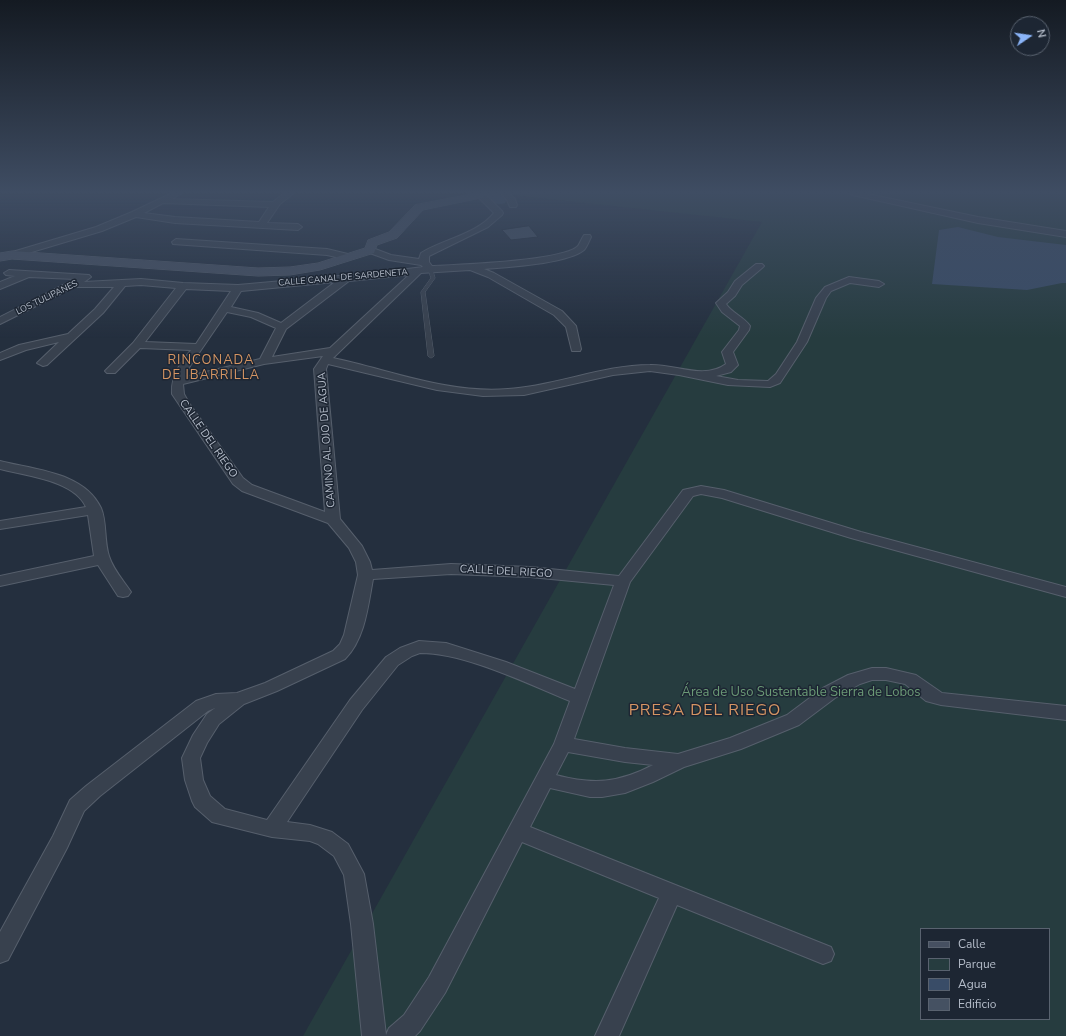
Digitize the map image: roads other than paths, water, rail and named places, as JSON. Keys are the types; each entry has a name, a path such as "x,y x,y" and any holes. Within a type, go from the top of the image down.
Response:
{"street":[{"path":"6,256 56,241"},
{"path":"370,250 372,243 376,241"},
{"path":"329,355 424,268 424,254 450,241"},
{"path":"471,267 524,262 567,254 580,248 584,241"},
{"path":"176,242 327,252 349,257"},
{"path":"6,256 258,272 290,271 320,266 370,250 389,257 407,261 424,268"},
{"path":"701,375 722,371 732,365 727,352 746,326 743,322 724,309 721,303 732,294 738,283 759,266"},
{"name":"CALLE CANAL DE SARDENETA","path":"9,273 76,280 93,285 150,282 183,286 238,288 348,278 424,268 471,267 491,275 558,313 571,326 576,349"},
{"path":"0,286 27,274"},
{"path":"264,361 282,326 348,278"},
{"name":"LOS TULIPANES","path":"0,321 76,280"},
{"path":"177,382 264,361 329,355 353,366 432,386 466,392 487,393 526,390 593,375 636,369 668,369 728,382 770,384 776,381 802,342 821,298 828,289 849,280 879,284"},
{"path":"44,363 57,349 99,312 122,283"},
{"path":"111,371 137,345 183,286"},
{"path":"177,382 185,365 199,347 238,288"},
{"path":"225,309 257,314 282,326"},
{"path":"0,357 23,347 73,336"},
{"path":"137,345 199,347"},
{"name":"CAMINO AL OJO DE AGUA","path":"329,355 320,369 320,383 333,520"},
{"name":"CALLE DEL RIEGO","path":"177,382 178,394 183,403 238,481 247,488 333,520"},
{"path":"0,466 62,481 76,487 85,494 95,510 103,559 123,592"},
{"path":"397,1036 412,1023 437,985 563,744 623,581 688,493 701,490 724,494 856,535 1066,592"},
{"path":"0,525 95,510"},
{"path":"0,953 60,842 77,806 93,791 202,706 216,700 238,698 272,687 339,655 347,647 352,635 366,576 363,562 355,546 333,520"},
{"path":"0,581 103,559"},
{"name":"CALLE DEL RIEGO","path":"366,576 459,569 530,572 623,581"},
{"path":"272,829 356,705 392,661 406,652 419,647 446,649 500,666 579,698"},
{"path":"545,779 589,789 613,788 632,784 678,761 735,744 793,720 829,694 854,679 872,674 886,674 910,679 932,696 941,699 1066,713"},
{"path":"238,698 213,719 199,740 191,758 194,780 202,801 219,816 272,829 310,833 325,838 341,850 354,874 362,924 374,1036"},
{"path":"563,744 625,755 678,761"},
{"path":"518,831 823,954"},
{"path":"607,1036 672,894"}],"lane":[{"path":"424,268 433,278 423,292 431,356"}],"water":[{"path":"938,241 1035,241 1066,245 1066,283 1027,290 932,284"}],"district":[{"name":"RINCONADA DE IBARRILLA","path":"211,368"},
{"name":"PRESA DEL RIEGO","path":"705,711"}],"park label":[{"name":"Área de Uso Sustentable Sierra de Lobos","path":"801,693"}]}
